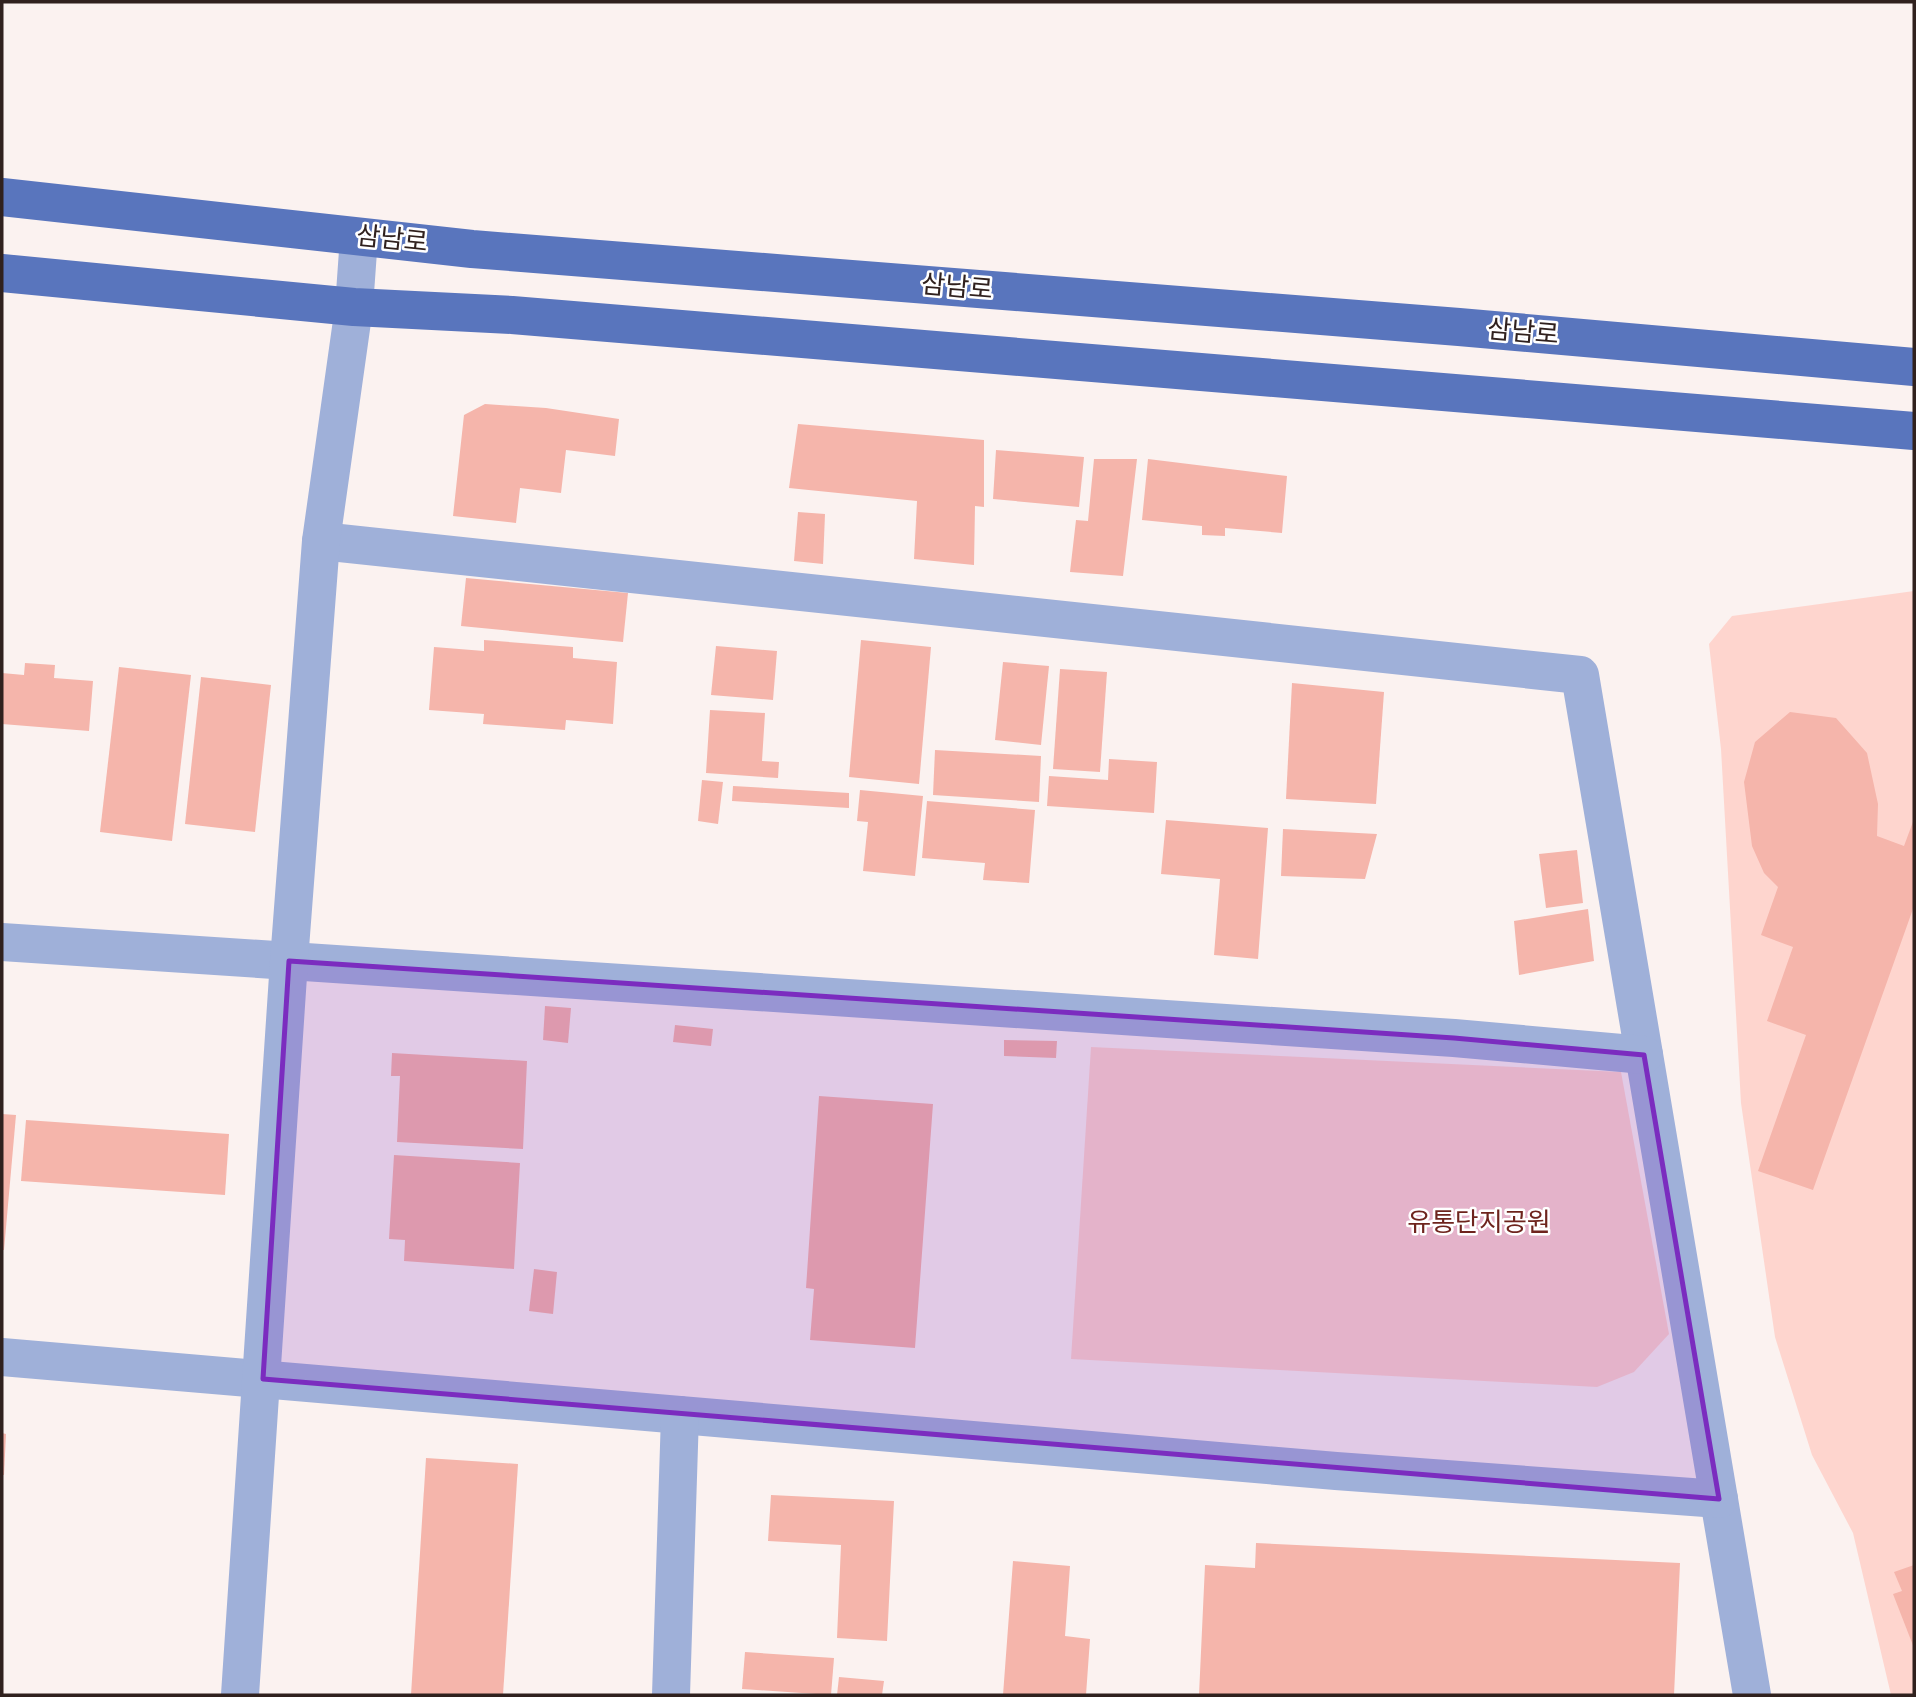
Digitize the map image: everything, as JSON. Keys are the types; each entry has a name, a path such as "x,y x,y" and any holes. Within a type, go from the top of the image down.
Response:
{"main road":[{"name":"삼남로","path":"2,197 472,249 1459,327 1914,367"},
{"path":"2,274 354,307 512,315 1914,431"}],"street":[{"path":"240,1695 289,961 321,541 354,307 359,237"},
{"path":"321,541 1580,675 1752,1695"},
{"path":"2,942 1440,1037 1644,1055"},
{"path":"2,1357 1322,1470 1719,1499"},
{"path":"671,1695 680,1415"}],"highlighted area":[{"path":"289,961 1454,1038 1644,1055 1719,1499 263,1379"}],"green space":[{"path":"1914,591 1914,1695 1891,1695 1853,1533 1812,1455 1775,1337 1741,1103 1721,749 1709,644 1732,616"},
{"name":"유통단지공원","path":"1091,1047 1621,1072 1669,1334 1634,1372 1597,1387 1071,1359"}],"building":[{"path":"485,404 546,408 619,419 615,456 566,450 561,493 520,488 516,523 453,516 464,415"},
{"path":"798,424 984,440 984,507 975,506 974,565 914,559 917,501 789,488"},
{"path":"996,450 1084,457 1079,507 993,499"},
{"path":"1094,459 1137,459 1123,576 1070,572 1076,520 1088,521"},
{"path":"1148,459 1287,476 1282,533 1225,528 1225,536 1202,535 1202,526 1142,520"},
{"path":"798,512 825,514 823,564 794,561"},
{"path":"466,578 628,593 623,642 461,626"},
{"path":"484,640 573,647 573,658 617,662 613,724 566,720 565,730 483,724 484,714 429,710 434,647 484,651"},
{"path":"861,640 931,647 919,784 849,777"},
{"path":"716,646 777,651 773,700 711,695"},
{"path":"1003,662 1049,666 1041,745 995,740"},
{"path":"25,663 55,665 54,678 93,681 89,731 2,724 2,673 24,675"},
{"path":"119,667 191,675 172,841 100,832"},
{"path":"1060,669 1107,672 1100,772 1053,769"},
{"path":"201,677 271,685 255,832 185,824"},
{"path":"1292,683 1384,692 1376,804 1286,799"},
{"path":"710,710 765,713 762,761 779,762 778,778 706,773"},
{"path":"1790,712 1836,718 1867,753 1878,804 1877,836 1904,846 1914,819 1914,906 1813,1190 1758,1171 1806,1035 1767,1021 1793,947 1761,935 1778,887 1764,873 1752,846 1744,782 1755,742"},
{"path":"935,750 1041,756 1039,802 933,795"},
{"path":"1109,759 1157,762 1154,813 1047,806 1049,776 1108,780"},
{"path":"702,780 723,782 718,824 698,821"},
{"path":"733,786 849,793 849,808 732,801"},
{"path":"860,790 923,796 915,876 863,871 868,822 857,821"},
{"path":"927,801 1035,810 1029,883 983,880 985,863 922,858"},
{"path":"1166,820 1268,828 1258,959 1214,955 1220,879 1161,874"},
{"path":"1283,829 1377,834 1365,879 1281,876"},
{"path":"1577,850 1583,903 1546,908 1539,854"},
{"path":"1588,909 1594,961 1519,975 1514,921"},
{"path":"545,1006 571,1008 568,1043 543,1040"},
{"path":"675,1025 713,1029 711,1046 673,1042"},
{"path":"1004,1040 1057,1041 1056,1058 1004,1056"},
{"path":"392,1053 527,1061 523,1149 397,1142 400,1076 391,1076"},
{"path":"819,1096 933,1104 915,1348 810,1340 814,1289 806,1288"},
{"path":"2,1114 16,1115 4,1250 2,1250"},
{"path":"26,1120 229,1134 225,1195 21,1181"},
{"path":"394,1155 520,1163 514,1269 404,1261 405,1240 389,1239"},
{"path":"534,1269 557,1272 553,1314 529,1311"},
{"path":"2,1433 6,1434 4,1475 2,1475"},
{"path":"426,1458 518,1464 503,1695 411,1695"},
{"path":"771,1495 894,1501 887,1641 837,1638 841,1545 768,1541"},
{"path":"1256,1543 1680,1563 1674,1695 1199,1695 1205,1565 1255,1568"},
{"path":"1013,1561 1070,1566 1065,1636 1090,1639 1086,1695 1003,1695"},
{"path":"1914,1565 1914,1648 1893,1594 1902,1591 1894,1572"},
{"path":"745,1652 834,1658 831,1695 742,1689"},
{"path":"839,1677 884,1681 882,1695 837,1695"}]}
